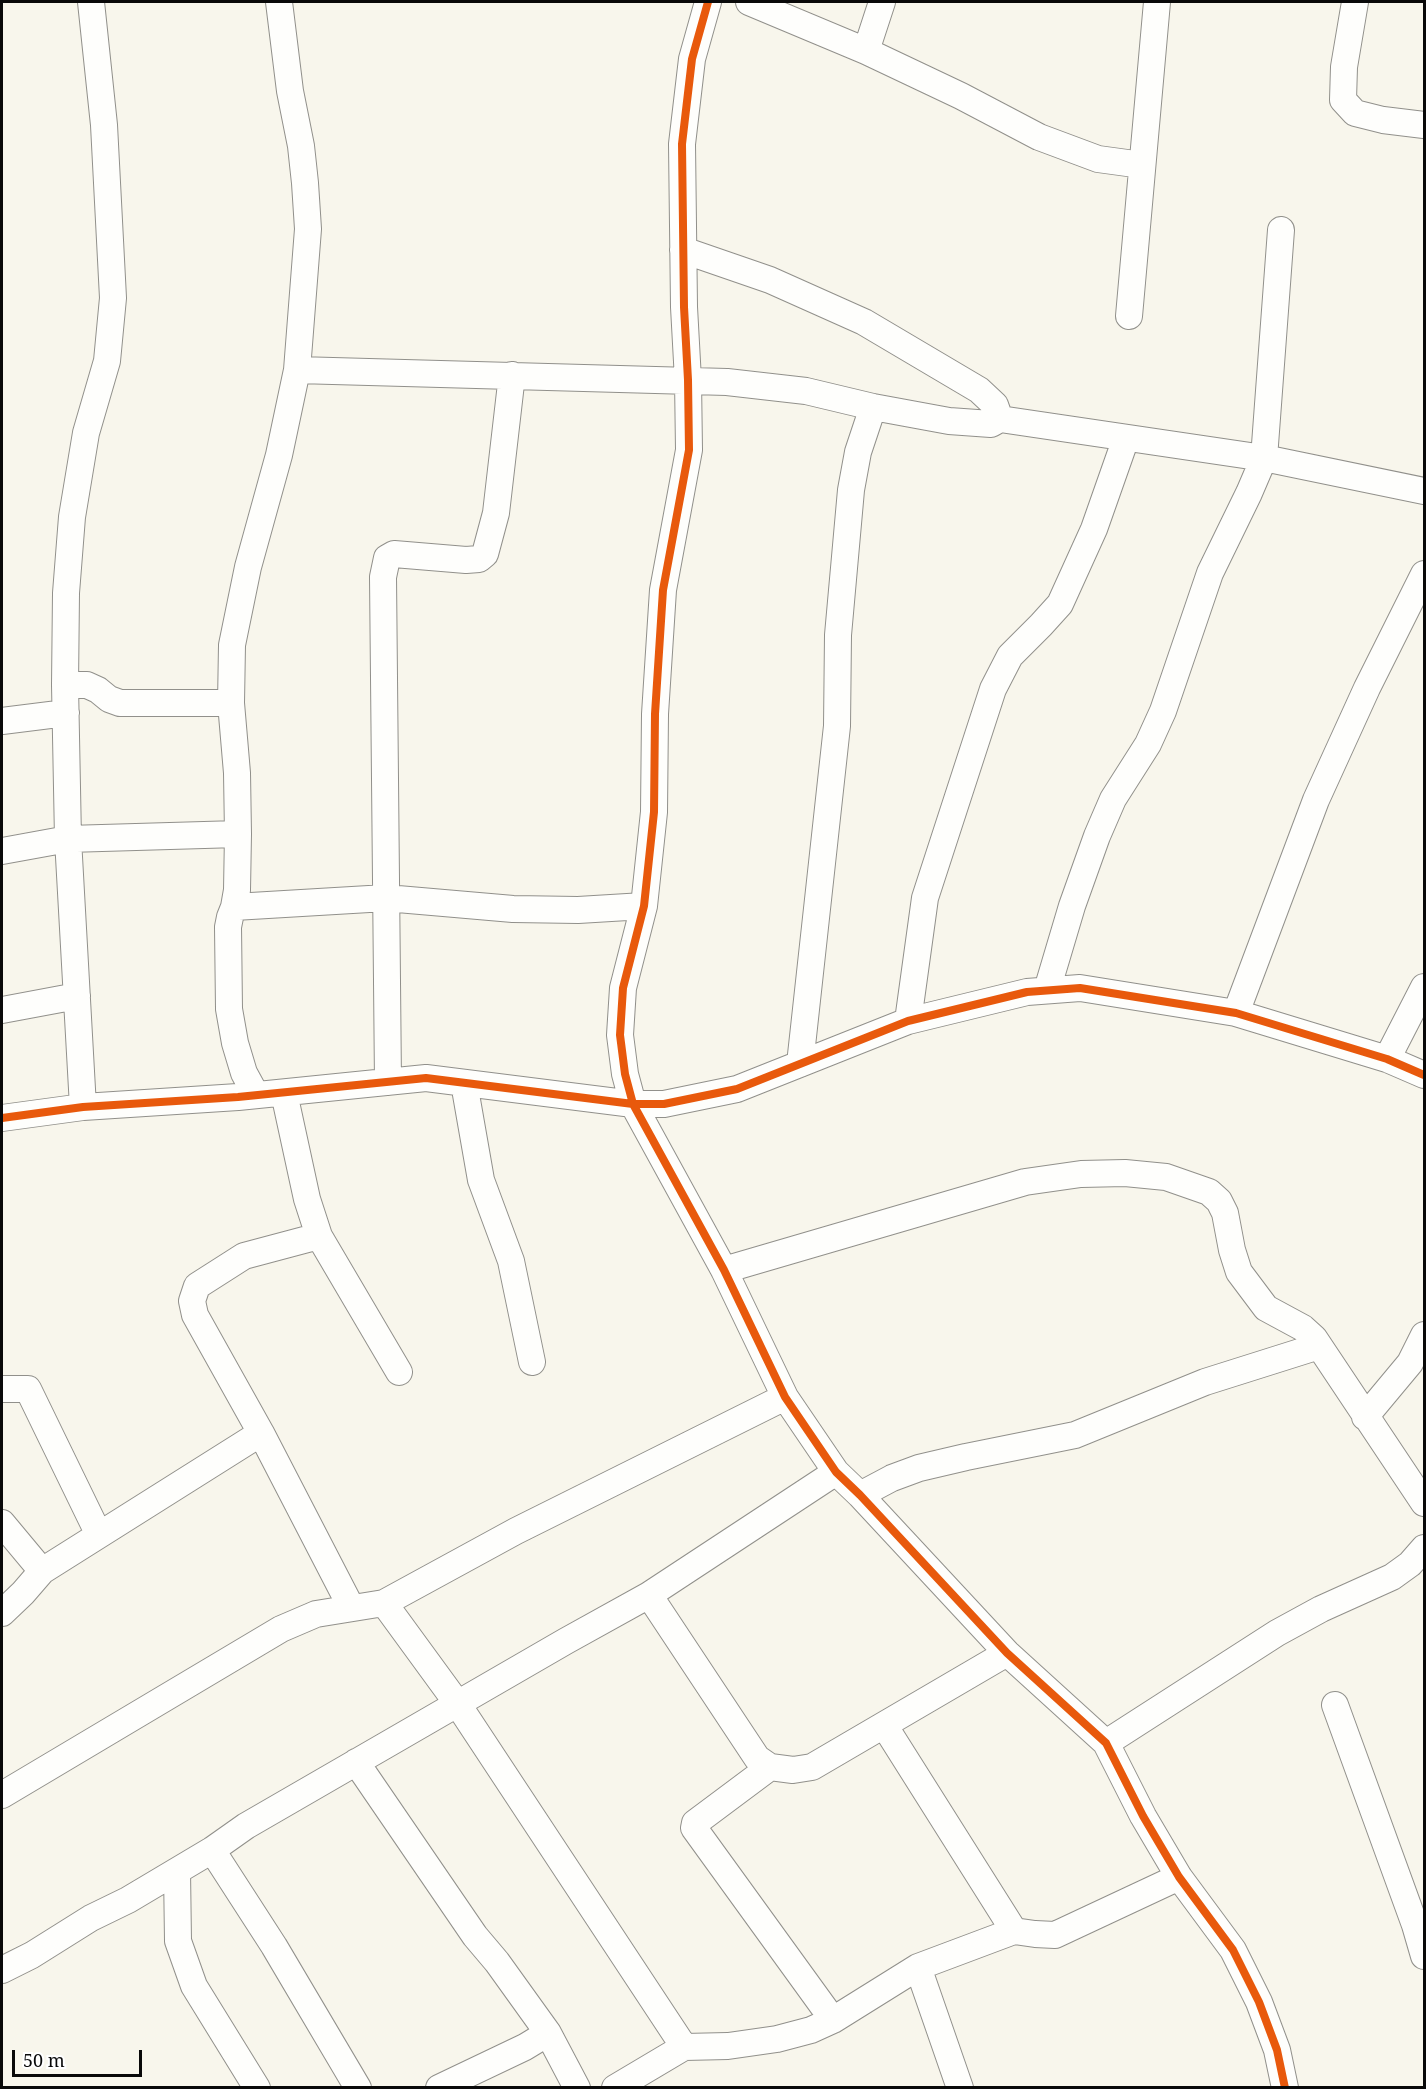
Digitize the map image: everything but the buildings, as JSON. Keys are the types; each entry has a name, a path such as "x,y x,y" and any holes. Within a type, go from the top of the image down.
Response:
{"street":[{"path":"83,1107 68,839 66,593 72,517 86,433 107,361 113,298 104,125 91,2"},
{"path":"255,1095 244,1073 229,1009 228,927 234,907 238,834 237,774 231,703 232,645 248,567 279,455 297,370 308,229 303,165 290,91 279,2"},
{"path":"708,2 692,59 682,144 689,450 663,590 655,714 654,812 644,906 623,988 620,1035 625,1074 633,1104 724,1270 785,1397 836,1472 1007,1653 1106,1743 1143,1816 1179,1877 1233,1950 1258,2001 1277,2050 1285,2088"},
{"path":"748,2 866,51 961,96 1039,137 1098,159 1142,165"},
{"path":"866,51 882,2"},
{"path":"1129,316 1157,2"},
{"path":"1355,2 1344,67 1343,100 1355,113 1383,120 1425,125"},
{"path":"1047,990 1072,906 1113,799 1148,744 1164,711 1210,573 1264,458 1281,230"},
{"path":"683,250 770,280 864,322 980,390 995,405 1000,419"},
{"path":"297,370 727,382 806,391 873,407 949,421 991,424 1000,419 1264,458 1425,491"},
{"path":"388,1082 383,577 387,558 394,554 466,560 479,559 485,554 496,513 512,375"},
{"path":"800,1065 837,726 838,635 851,490 858,452 873,407"},
{"path":"908,1021 925,898 993,689 1010,656 1060,604 1094,529 1126,438"},
{"path":"1236,1013 1316,800 1367,688 1425,574"},
{"path":"65,685 87,685 120,703 231,703"},
{"path":"2,721 66,713"},
{"path":"2,850 68,839 238,834"},
{"path":"234,907 386,898 513,909 578,910 644,906"},
{"path":"1387,1059 1425,987"},
{"path":"2,1118 83,1107 284,1093 426,1078 650,1106 737,1089 908,1021 1018,994 1080,988 1236,1013 1387,1059 1425,1075"},
{"path":"2,1010 77,996"},
{"path":"464,1083 480,1180 511,1261 532,1362"},
{"path":"284,1093 307,1199 318,1236 399,1372"},
{"path":"724,1270 1025,1182 1081,1174 1125,1173 1166,1177 1209,1192 1219,1201 1225,1213 1239,1272 1266,1308 1303,1328 1314,1338 1425,1503"},
{"path":"318,1236 244,1256 197,1286 192,1300 195,1315 261,1434 351,1607"},
{"path":"1365,1417 1410,1363 1425,1335"},
{"path":"860,1495 919,1468 966,1456 1075,1435 1205,1382 1319,1346"},
{"path":"2,1389 28,1389 99,1535"},
{"path":"2,1795 281,1629 316,1614 384,1603 516,1531 785,1397"},
{"path":"2,1613 42,1571 261,1434"},
{"path":"2,1970 32,1955 91,1918 128,1900 212,1850 246,1826 457,1703 650,1596 836,1472"},
{"path":"2,1523 42,1571"},
{"path":"1106,1743 1277,1632 1392,1577 1410,1564 1425,1548"},
{"path":"650,1596 757,1758 770,1767 793,1770 812,1767 1007,1653"},
{"path":"384,1603 457,1703 684,2047"},
{"path":"1335,1705 1420,1925 1425,1956"},
{"path":"884,1725 1014,1931"},
{"path":"356,1762 475,1936 548,2033 577,2088"},
{"path":"770,1767 695,1823 694,1827 834,2020"},
{"path":"212,1850 274,1946 358,2088"},
{"path":"177,1871 178,1941 194,1986 257,2088"},
{"path":"615,2088 684,2047 728,2046 811,2030 834,2020 918,1967 1014,1931 1055,1935 1179,1877"},
{"path":"918,1967 960,2088"},
{"path":"440,2088 525,2047 548,2033"}],"cycle path":[{"path":"708,2 692,59 682,144 689,450 663,590 655,714 654,812 644,906 623,988 620,1035 625,1074 633,1104 724,1270 785,1397 836,1472 1007,1653 1106,1743 1143,1816 1179,1877 1233,1950 1259,2002 1277,2050 1285,2088"},
{"path":"2,1118 83,1107 238,1097 426,1078 633,1104 664,1104 737,1089 908,1021 1027,992 1080,988 1236,1013 1387,1059 1424,1075"}]}
